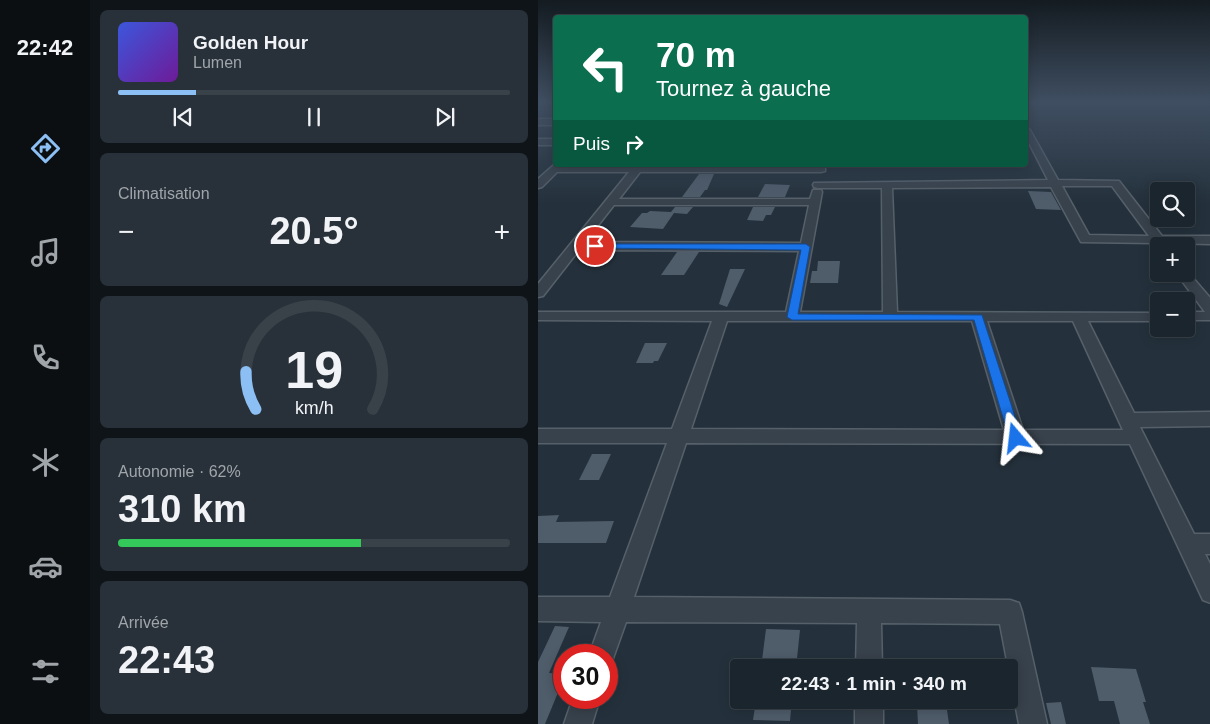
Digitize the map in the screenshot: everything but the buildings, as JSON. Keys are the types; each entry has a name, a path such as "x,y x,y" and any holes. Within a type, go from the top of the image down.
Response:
{"street":[{"path":"1030,137 1086,238 1150,242"},
{"path":"538,142 553,142"},
{"path":"538,185 557,167 821,167 792,317"},
{"path":"538,293 639,167"},
{"path":"818,185 1115,183 1156,237"},
{"path":"888,185 890,317"},
{"path":"611,202 814,202"},
{"path":"1195,241 1210,240"},
{"path":"576,246 806,247"},
{"path":"1190,282 1210,309"},
{"path":"538,316 1150,316"},
{"path":"1195,316 1210,316"},
{"path":"606,644 721,317"},
{"path":"978,317 1016,438"},
{"path":"1078,317 1210,592"},
{"path":"1127,420 1210,420"},
{"path":"538,436 1136,438"},
{"path":"1187,544 1210,544"},
{"path":"538,609 1010,612 1033,724"},
{"path":"869,611 869,659"},
{"path":"578,724 583,709"},
{"path":"868,724 869,709"}],"route":[{"path":"595,246 806,247 792,317 978,317 1016,438"}]}
